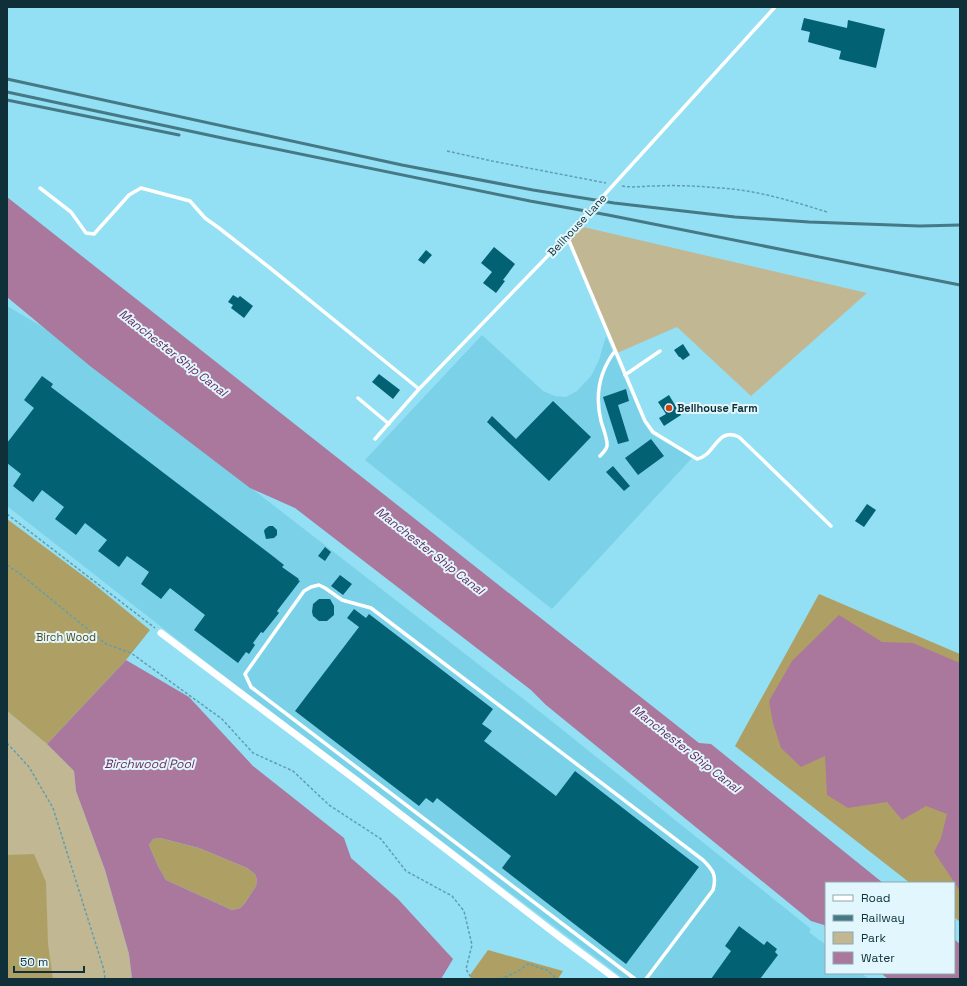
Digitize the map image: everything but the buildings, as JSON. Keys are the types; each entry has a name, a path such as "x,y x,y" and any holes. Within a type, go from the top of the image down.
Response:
{"street":[{"path":"161,633 350,775 616,979"}],"lane":[{"name":"Bellhouse Lane","path":"375,439 420,389 567,236 775,7"},
{"path":"40,188 72,212 86,233 94,234 129,195 141,188 190,201 205,218 420,389"},
{"path":"567,236 645,421 653,432 697,459 706,456 722,437 728,434 734,434 739,437 831,526"},
{"path":"600,456 605,451 607,445 600,419 598,392 601,376 615,351"},
{"path":"626,375 660,351"},
{"path":"358,398 389,424"},
{"path":"635,979 251,688 245,674 304,591 319,585 342,600 371,608 703,860 710,867 714,874 715,882 712,890 646,979"}],"path":[{"path":"447,151 628,187 655,186 720,188 749,191 796,202 827,212"},
{"path":"7,514 161,633"},
{"path":"7,565 19,573 106,644 131,653 222,719 253,753 293,771 329,805 381,838 406,871 452,896 464,912 468,925 472,945 466,969 472,979"},
{"path":"7,743 29,767 53,808 102,963 105,979"},
{"path":"500,979 516,972 528,964 547,970 557,979"}],"shaded area":[{"path":"7,306 46,329 544,715 811,929 809,932 825,944 825,974 862,974 869,979 624,979 229,680 7,506"},
{"path":"482,335 543,391 555,396 566,397 577,391 591,376 599,360 606,336 643,421 651,434 692,458 552,609 365,460"}],"green space":[{"path":"579,226 867,293 751,396 677,327 617,353 569,237"},
{"name":"Birch Wood","path":"7,519 89,580 150,630 126,660 47,744 7,711"},
{"path":"819,594 960,654 960,922 955,918 955,882 909,882 735,746"},
{"path":"7,711 47,744 74,771 76,791 105,870 129,954 132,979 7,979"},
{"path":"160,838 199,848 247,868 255,874 257,880 256,886 240,908 232,910 166,880 149,845 153,839"},
{"path":"34,854 46,882 48,944 53,979 7,979 7,855"},
{"path":"488,950 563,971 558,979 471,979 470,975"}],"water":[{"name":"Manchester Ship Canal","path":"7,197 699,743 711,744 882,882 825,882 825,926 811,921 546,705 531,690 295,508 250,488 90,366 7,297"},
{"path":"839,615 882,642 913,643 960,663 960,891 934,852 941,838 947,814 926,806 902,820 887,802 848,808 827,795 825,756 801,767 781,748 773,723 769,701 792,661"},
{"name":"Birchwood Pool","path":"126,660 189,697 253,766 344,838 351,858 398,899 453,959 441,979 132,979 129,954 105,870 76,791 74,771 47,744","holes":["160,838 199,848 247,868 255,874 257,880 256,886 240,908 232,910 166,880 149,845 153,839"]},
{"path":"955,940 960,944 960,979 888,979 882,974 955,974"}],"railway":[{"path":"7,79 402,165 533,190 614,203 735,217 809,222 920,226 960,225"},
{"path":"7,92 530,201 608,215 960,285"},
{"path":"7,100 179,135"}],"place":[{"name":"Bellhouse Farm","path":"669,408"}]}
